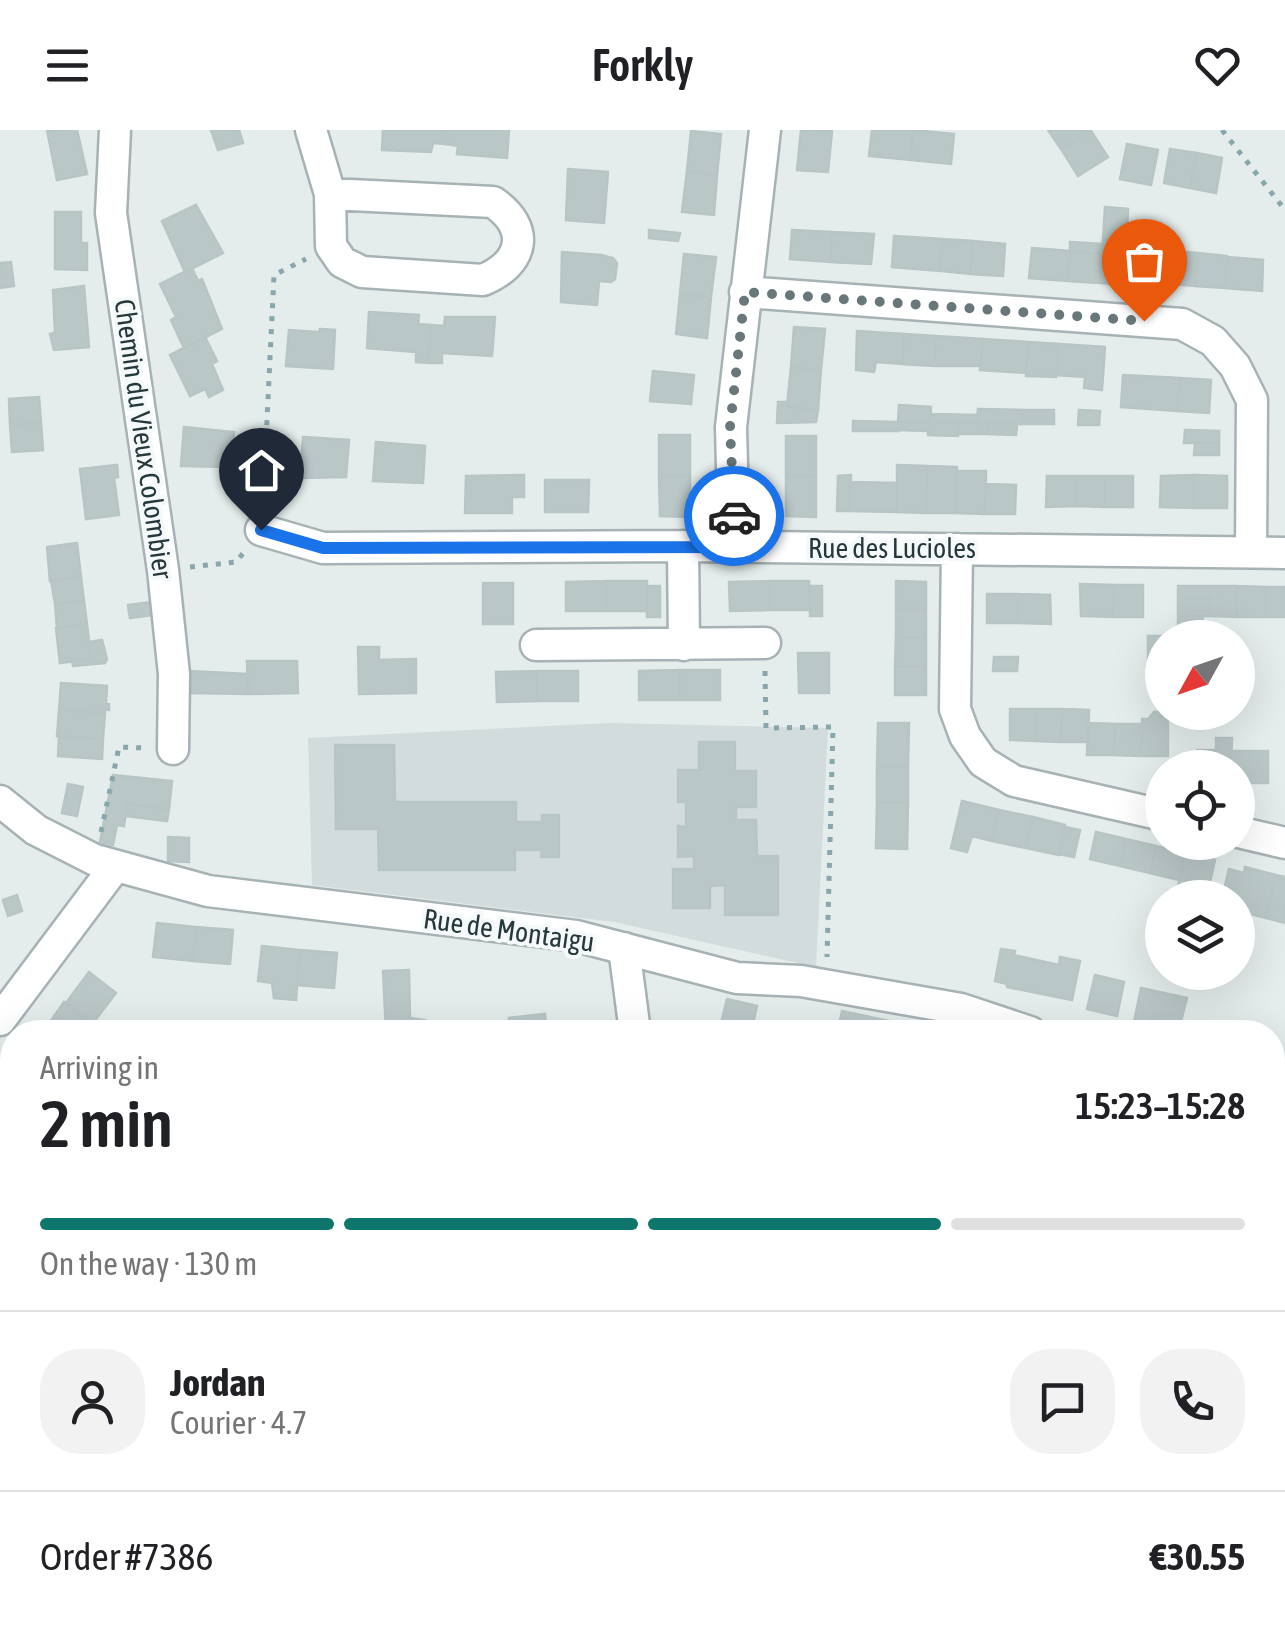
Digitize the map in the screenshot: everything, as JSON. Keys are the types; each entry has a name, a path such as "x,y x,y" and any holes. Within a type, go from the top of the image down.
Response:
{"street":[{"name":"Chemin du Vieux Colombier","path":"116,130 111,212 163,570 174,674 173,749"},
{"path":"311,130 330,194 332,246 342,262 362,272 482,280 498,274 511,261 518,244 518,227 508,212 494,202 330,194"},
{"path":"734,547 730,427 765,130"},
{"path":"745,292 1182,324 1213,341 1236,366 1252,400 1251,552"},
{"name":"Rue des Lucioles","path":"261,530 323,548 683,546 1285,552"},
{"path":"683,546 684,645"},
{"path":"957,549 955,709 965,736 982,762 1014,782 1145,811"},
{"path":"536,644 765,643"},
{"name":"Rue de Montaigu","path":"0,801 36,830 105,864 208,892 576,936 737,978 826,985 961,1008 996,1020"},
{"path":"1255,836 1285,842"},
{"path":"0,1020 105,864"},
{"path":"624,948 633,1020"}],"path":[{"path":"1222,130 1284,210"},
{"path":"163,570 236,562 261,530 274,275 332,246"},
{"path":"765,643 766,728 833,727 826,985"},
{"path":"105,864 119,746 173,749"}],"shaded area":[{"path":"610,723 828,728 816,967 614,922 312,885 308,738"}],"building":[{"path":"47,130 77,130 87,174 57,180"},
{"path":"211,130 239,130 243,143 218,150"},
{"path":"383,130 446,130 445,144 433,143 431,152 382,150"},
{"path":"446,130 509,130 507,158 457,154 458,146 445,144"},
{"path":"801,130 832,131 828,172 797,170"},
{"path":"872,130 913,130 910,160 869,156"},
{"path":"913,130 954,134 951,164 910,160"},
{"path":"1048,130 1090,130 1091,131 1061,149"},
{"path":"691,131 721,134 717,175 687,171"},
{"path":"1091,131 1108,157 1078,176 1061,149"},
{"path":"1127,144 1158,150 1151,185 1120,179"},
{"path":"1170,149 1197,153 1190,188 1164,183"},
{"path":"1197,153 1222,158 1216,193 1190,188"},
{"path":"568,169 608,172 604,223 566,220"},
{"path":"687,171 717,175 714,215 682,212"},
{"path":"196,205 223,253 185,272 162,221"},
{"path":"1105,207 1128,209 1127,231 1118,230 1117,240 1103,239"},
{"path":"55,212 81,212 81,243 87,243 87,270 55,269"},
{"path":"649,230 680,233 678,241 649,238"},
{"path":"792,230 832,232 830,262 790,259"},
{"path":"832,232 874,234 871,264 830,262"},
{"path":"894,236 942,239 940,271 892,267"},
{"path":"1153,237 1169,239 1167,251 1198,253 1195,286 1149,282"},
{"path":"942,239 973,241 970,274 940,271"},
{"path":"1103,239 1129,241 1128,256 1102,254"},
{"path":"973,241 1005,244 1003,276 970,274"},
{"path":"1070,242 1102,244 1102,254 1070,251"},
{"path":"1032,248 1070,251 1067,281 1029,278"},
{"path":"1070,251 1102,254 1100,283 1067,281"},
{"path":"562,252 601,255 617,263 615,279 599,281 597,305 561,302"},
{"path":"1198,253 1227,256 1225,288 1195,286"},
{"path":"684,254 716,257 711,297 680,294"},
{"path":"1102,254 1131,256 1129,285 1100,283"},
{"path":"1227,257 1263,260 1262,291 1225,288"},
{"path":"11,262 14,286 0,288 0,263"},
{"path":"192,268 198,281 202,279 222,329 184,348 171,320 176,317 160,284"},
{"path":"84,286 89,347 54,350 50,334 55,333 53,290"},
{"path":"680,294 711,297 707,338 676,334"},
{"path":"369,312 419,315 418,324 431,325 428,363 416,362 416,352 367,348"},
{"path":"445,317 495,317 492,356 442,353 442,363 428,363 431,325 444,326"},
{"path":"794,327 825,329 821,370 791,367"},
{"path":"289,330 335,330 333,369 286,366"},
{"path":"857,331 904,334 902,364 876,362 874,372 856,370"},
{"path":"904,334 936,336 934,366 902,364"},
{"path":"936,336 983,339 981,366 934,366"},
{"path":"205,337 217,361 212,364 223,390 209,397 205,389 190,396 170,355"},
{"path":"983,339 1028,342 1026,373 980,370"},
{"path":"1028,342 1059,344 1056,377 1026,376"},
{"path":"1059,344 1105,347 1102,390 1084,388 1085,377 1057,375"},
{"path":"791,367 821,370 818,410 787,406"},
{"path":"653,371 694,375 691,404 650,401"},
{"path":"1123,375 1180,378 1177,411 1121,407"},
{"path":"1180,378 1211,380 1209,413 1177,411"},
{"path":"39,397 41,423 10,425 9,399"},
{"path":"778,402 818,410 816,422 777,423"},
{"path":"899,405 931,407 930,422 898,422"},
{"path":"978,409 1024,410 1023,424 977,423"},
{"path":"1024,410 1054,410 1054,424 1023,424"},
{"path":"1079,410 1100,411 1099,425 1078,425"},
{"path":"931,414 977,415 977,423 930,422"},
{"path":"853,421 898,422 898,431 853,431"},
{"path":"898,422 928,422 928,431 898,430"},
{"path":"928,422 958,423 958,436 928,435"},
{"path":"41,423 43,450 12,452 10,425"},
{"path":"958,423 987,423 987,434 957,434"},
{"path":"987,423 1017,424 1016,435 987,434"},
{"path":"184,427 234,432 231,467 181,466"},
{"path":"1185,430 1219,431 1219,443 1184,443"},
{"path":"659,435 690,435 690,476 659,476"},
{"path":"786,436 816,436 816,476 786,476"},
{"path":"303,437 349,440 346,477 300,478"},
{"path":"376,442 425,446 423,483 373,481"},
{"path":"1195,443 1219,443 1219,455 1194,455"},
{"path":"117,465 118,477 114,478 119,515 86,519 80,469"},
{"path":"897,465 927,466 926,513 897,512"},
{"path":"927,466 957,467 955,513 926,513"},
{"path":"957,471 986,471 985,514 955,513"},
{"path":"524,475 524,497 512,497 512,513 465,513 466,476"},
{"path":"851,475 849,511 837,511 838,476"},
{"path":"1194,475 1227,476 1227,508 1194,508"},
{"path":"1194,475 1194,508 1160,507 1161,476"},
{"path":"659,476 690,476 690,517 660,516"},
{"path":"786,476 816,476 816,517 786,516"},
{"path":"1047,476 1077,476 1077,506 1046,507"},
{"path":"1077,476 1105,476 1105,507 1077,506"},
{"path":"1105,476 1133,476 1133,507 1105,507"},
{"path":"545,480 589,480 588,512 545,512"},
{"path":"851,482 897,483 897,512 849,511"},
{"path":"986,484 1016,485 1015,514 985,514"},
{"path":"77,543 81,577 50,581 47,547"},
{"path":"81,577 84,601 55,604 51,580"},
{"path":"606,581 647,581 647,611 606,611"},
{"path":"606,581 606,611 566,611 566,582"},
{"path":"770,581 770,610 730,611 729,582"},
{"path":"770,581 809,581 810,610 770,610"},
{"path":"896,581 926,582 926,609 896,608"},
{"path":"483,583 513,583 513,624 483,624"},
{"path":"1080,584 1114,585 1113,617 1081,616"},
{"path":"1114,585 1143,585 1143,617 1113,617"},
{"path":"647,586 660,586 660,617 647,617"},
{"path":"810,586 822,586 822,616 810,616"},
{"path":"1178,586 1208,586 1208,616 1178,616"},
{"path":"1208,586 1237,586 1237,617 1208,616"},
{"path":"1237,586 1266,587 1266,617 1237,617"},
{"path":"1266,587 1285,587 1285,617 1266,617"},
{"path":"987,594 1018,594 1018,623 987,623"},
{"path":"1018,594 1050,595 1051,624 1018,623"},
{"path":"84,601 87,624 57,628 55,604"},
{"path":"152,602 153,615 130,618 128,605"},
{"path":"896,608 926,609 926,638 896,637"},
{"path":"1178,616 1203,616 1203,620 1178,620"},
{"path":"87,624 91,659 60,663 56,628"},
{"path":"896,637 926,638 926,667 895,666"},
{"path":"102,640 105,663 73,666 72,661 91,659 89,642"},
{"path":"358,647 379,647 379,660 416,659 416,693 359,694"},
{"path":"798,653 829,653 829,693 799,693"},
{"path":"994,657 1018,657 1017,671 993,671"},
{"path":"247,661 297,661 298,693 248,694"},
{"path":"895,666 926,667 926,695 895,695"},
{"path":"679,670 720,670 720,700 680,700"},
{"path":"679,670 680,700 639,700 639,671"},
{"path":"189,671 247,674 248,694 189,693"},
{"path":"537,671 578,671 578,701 537,701"},
{"path":"537,671 537,701 497,702 496,672"},
{"path":"61,683 107,686 109,710 59,710"},
{"path":"1010,709 1036,709 1035,741 1010,740"},
{"path":"1036,709 1062,709 1061,742 1035,741"},
{"path":"1062,709 1089,710 1088,742 1061,742"},
{"path":"59,710 105,713 103,739 57,736"},
{"path":"1142,719 1145,730 1168,730 1168,750 1145,750 1145,756 1141,756"},
{"path":"878,723 909,723 908,767 877,767"},
{"path":"1088,723 1115,724 1114,755 1087,755"},
{"path":"1115,724 1142,724 1141,756 1114,755"},
{"path":"59,736 103,739 102,759 58,756"},
{"path":"1216,738 1232,738 1232,750 1216,750"},
{"path":"699,742 735,742 735,771 756,771 756,807 736,807 736,820 756,820 757,856 778,856 778,915 725,915 725,885 710,886 710,908 673,908 673,869 694,869 694,856 678,857 678,826 686,827 686,802 678,802 678,770 699,770"},
{"path":"335,745 394,745 395,802 516,802 516,822 542,822 542,815 559,815 559,857 541,857 542,850 515,850 515,870 379,870 378,829 336,829"},
{"path":"1255,751 1268,751 1268,783 1255,783"},
{"path":"877,767 908,767 908,803 877,802"},
{"path":"113,775 172,781 169,809 127,804 124,826 117,825 113,845 100,842"},
{"path":"68,784 83,787 77,816 62,813"},
{"path":"962,801 999,810 992,841 972,836 967,852 951,848"},
{"path":"877,802 908,803 907,849 876,848"},
{"path":"127,804 169,809 167,821 125,816"},
{"path":"999,810 1033,817 1026,848 992,841"},
{"path":"1033,817 1065,825 1059,855 1026,848"},
{"path":"1065,827 1080,830 1074,857 1059,854"},
{"path":"1096,832 1126,839 1120,866 1090,859"},
{"path":"168,837 189,838 189,862 168,861"},
{"path":"1126,839 1145,843 1145,860 1153,860 1150,873 1120,866"},
{"path":"1153,860 1184,860 1179,880 1150,873"},
{"path":"1184,860 1215,860 1211,880 1179,880"},
{"path":"1245,867 1276,875 1266,918 1255,915 1255,880 1226,880 1229,869 1244,873"},
{"path":"1276,875 1285,877 1285,923 1266,918"},
{"path":"17,895 22,911 8,916 3,900"},
{"path":"157,923 196,927 193,961 153,957"},
{"path":"196,927 233,930 230,964 193,961"},
{"path":"262,946 300,950 296,1000 274,998 272,983 258,981"},
{"path":"1001,949 1059,965 1060,957 1080,961 1072,1000 995,981"},
{"path":"300,950 337,953 334,988 297,985"},
{"path":"409,970 410,1018 425,1020 385,1020 383,971"},
{"path":"89,972 116,993 95,1020 89,1020 66,1003"},
{"path":"1095,975 1124,982 1117,1016 1087,1009"},
{"path":"1141,988 1187,998 1181,1020 1134,1020"},
{"path":"727,999 757,1006 754,1020 722,1020"},
{"path":"64,1002 88,1020 51,1020"},
{"path":"842,1011 884,1020 840,1020"},
{"path":"545,1014 545,1020 509,1020"}],"way so far":[{"path":"734,516 730,427 745,292 1144,321"}],"route":[{"path":"261,530 323,548 734,547 734,516"}]}
